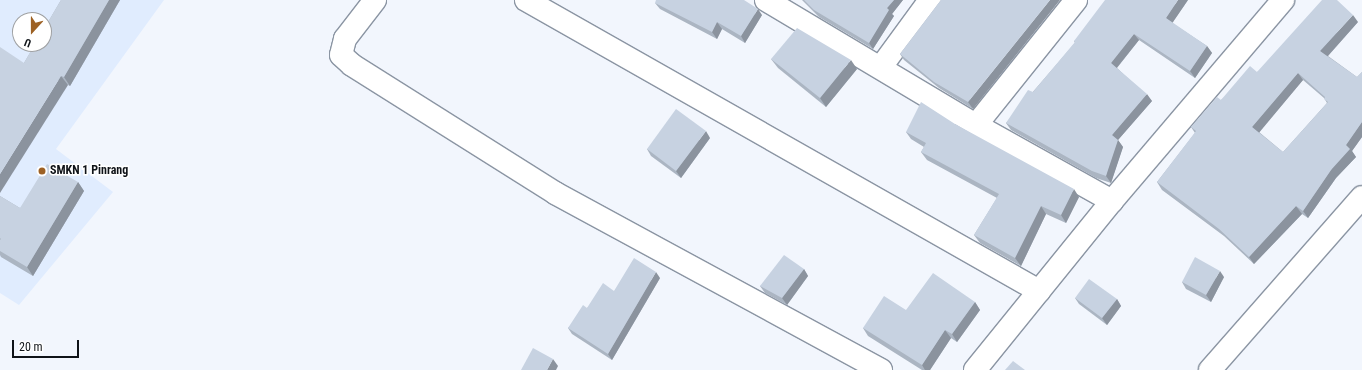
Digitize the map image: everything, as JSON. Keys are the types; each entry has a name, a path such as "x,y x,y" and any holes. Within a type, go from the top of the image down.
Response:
{"street":[{"path":"375,0 345,39 341,55 352,65 555,193 881,370"},
{"path":"526,0 1039,291"},
{"path":"881,67 930,0"},
{"path":"976,125 1076,0"},
{"path":"975,370 1112,201 1283,0"},
{"path":"780,4 976,125 1112,201"},
{"path":"1210,370 1362,197"}],"shaded area":[{"name":"SMKN 1 Pinrang","path":"0,0 164,0 56,149 113,192 19,305 0,293"}],"building":[{"path":"61,0 109,0 64,77 61,76 0,174 0,47 24,63 30,52 52,52 52,15"},
{"path":"656,0 744,0 758,9 741,36 717,22 712,32 655,3"},
{"path":"804,0 894,0 887,8 889,10 869,43 814,10"},
{"path":"941,0 1050,0 968,102 934,82 900,54"},
{"path":"1105,0 1178,0 1166,18 1207,46 1190,71 1134,34 1111,63 1147,94 1112,135 1118,140 1106,176 1092,171 1006,123 1028,90 1033,92 1075,42 1074,41"},
{"path":"1322,0 1337,0 1353,15 1320,51 1357,77 1362,72 1362,122 1346,145 1350,149 1331,170 1303,211 1296,206 1249,257 1219,229 1157,182 1196,131 1191,127 1217,97 1221,100 1250,66 1257,72","holes":["1298,73 1325,97 1324,99 1328,102 1283,152 1252,127"]},
{"path":"797,28 851,60 820,98 771,59"},
{"path":"921,102 955,124 1074,189 1061,215 1041,206 1015,258 974,235 999,194 921,152 926,143 906,132"},
{"path":"676,109 706,131 676,171 647,149"},
{"path":"47,164 78,182 27,267 0,251 0,196 20,208"},
{"path":"784,255 804,269 782,298 760,286"},
{"path":"1195,257 1220,271 1206,295 1182,282"},
{"path":"634,258 656,272 608,354 568,328 583,305 587,308 603,283 614,291"},
{"path":"933,273 975,302 952,334 945,330 922,365 863,328 884,296 906,310"},
{"path":"1089,279 1117,299 1102,318 1075,298"},
{"path":"533,348 553,359 547,370 521,370"},
{"path":"1013,361 1025,370 1005,370"}],"place":[{"name":"SMKN 1 Pinrang","path":"42,171"}]}
